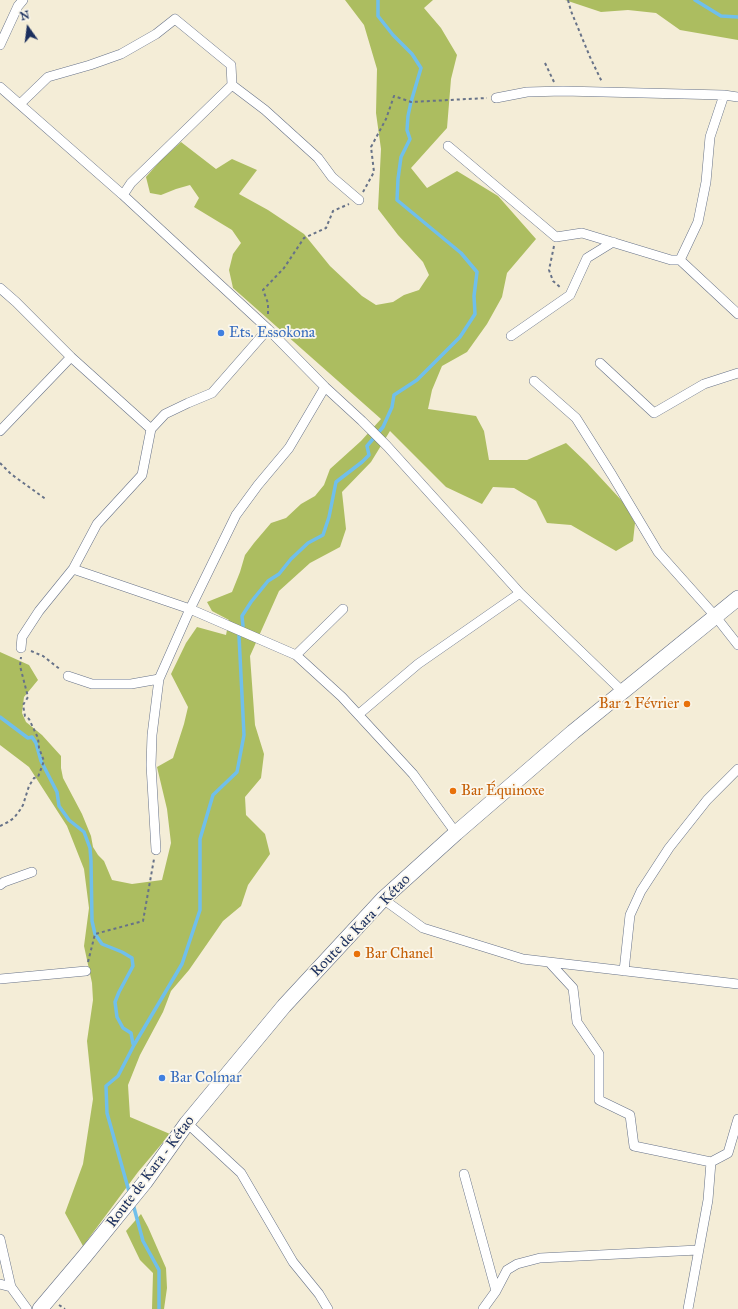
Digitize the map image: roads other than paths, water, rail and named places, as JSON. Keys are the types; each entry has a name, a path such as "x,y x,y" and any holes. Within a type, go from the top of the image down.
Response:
{"main road":[{"name":"Route de Kara - Kétao","path":"40,1309 84,1258 145,1182 187,1123 284,1006 383,899 456,833 574,732 738,598"}],"street":[{"path":"0,45 18,6 23,0"},
{"path":"20,104 48,77 121,54 156,34 175,19 231,65 232,85 131,183 123,195"},
{"path":"232,85 265,110 318,158 332,177 359,200"},
{"path":"0,87 123,195 268,329 325,387 387,446 520,592 622,692"},
{"path":"496,98 527,92 563,91 724,95 738,97"},
{"path":"680,260 698,222 706,182 710,137 724,95"},
{"path":"448,146 556,237 582,233 671,260 680,260 738,314"},
{"path":"511,336 570,295 587,258 613,242"},
{"path":"1,289 71,357 151,429"},
{"path":"21,648 22,637 39,611 73,569 97,524 142,475 151,429 165,414 212,393 268,329"},
{"path":"0,431 71,357"},
{"path":"600,363 654,413 704,384 738,373"},
{"path":"534,381 576,418 658,552 716,617 738,645"},
{"path":"156,850 151,765 152,735 159,679 190,609 236,515 258,485 289,448 325,387"},
{"path":"73,569 190,609 296,655 359,714 413,774 456,833"},
{"path":"359,714 418,664 520,592"},
{"path":"296,655 343,609"},
{"path":"68,676 92,684 131,684 159,679"},
{"path":"624,971 630,915 641,890 669,848 707,800 738,769"},
{"path":"0,886 4,882 32,872"},
{"path":"383,899 423,928 523,959 738,984"},
{"path":"549,962 573,988 577,1022 599,1054 599,1100 630,1115 634,1146 711,1162 728,1153 738,1119"},
{"path":"0,979 86,971"},
{"path":"187,1123 241,1173 293,1262 320,1294 328,1309"},
{"path":"688,1309 708,1200 711,1162"},
{"path":"464,1174 496,1291"},
{"path":"0,1239 11,1287 27,1309"},
{"path":"483,1309 496,1291 507,1270 517,1264 540,1258 698,1250"},
{"path":"0,1284 11,1287"}],"waterway":[{"path":"130,1195 107,1113 106,1086 118,1076 134,1045 182,964 200,910 200,839 213,795 237,772 244,735 239,636 243,626 242,616 268,581 279,574 291,559 308,543 323,535 329,517 336,482 369,455 367,446 383,427 392,407 394,395 417,380 460,337 475,314 474,296 477,272 461,253 397,200 401,157 410,139 407,130 408,116 421,68 412,54 393,35 378,16 378,0"},
{"path":"695,0 721,16 738,17"},
{"path":"0,717 28,738 32,737 36,743 41,761 57,792 59,806 69,820 84,832 90,848 92,921 95,934 102,944 122,952 132,958 133,966 115,1002 117,1017 123,1028 131,1033 133,1044"},
{"path":"133,1204 143,1241 159,1270 159,1309"}],"place":[{"name":"Ets. Essokona","path":"221,333"},
{"name":"Bar 2 Février","path":"687,704"},
{"name":"Bar Équinoxe","path":"453,791"},
{"name":"Bar Chanel","path":"357,954"},
{"name":"Bar Colmar","path":"162,1078"}]}
